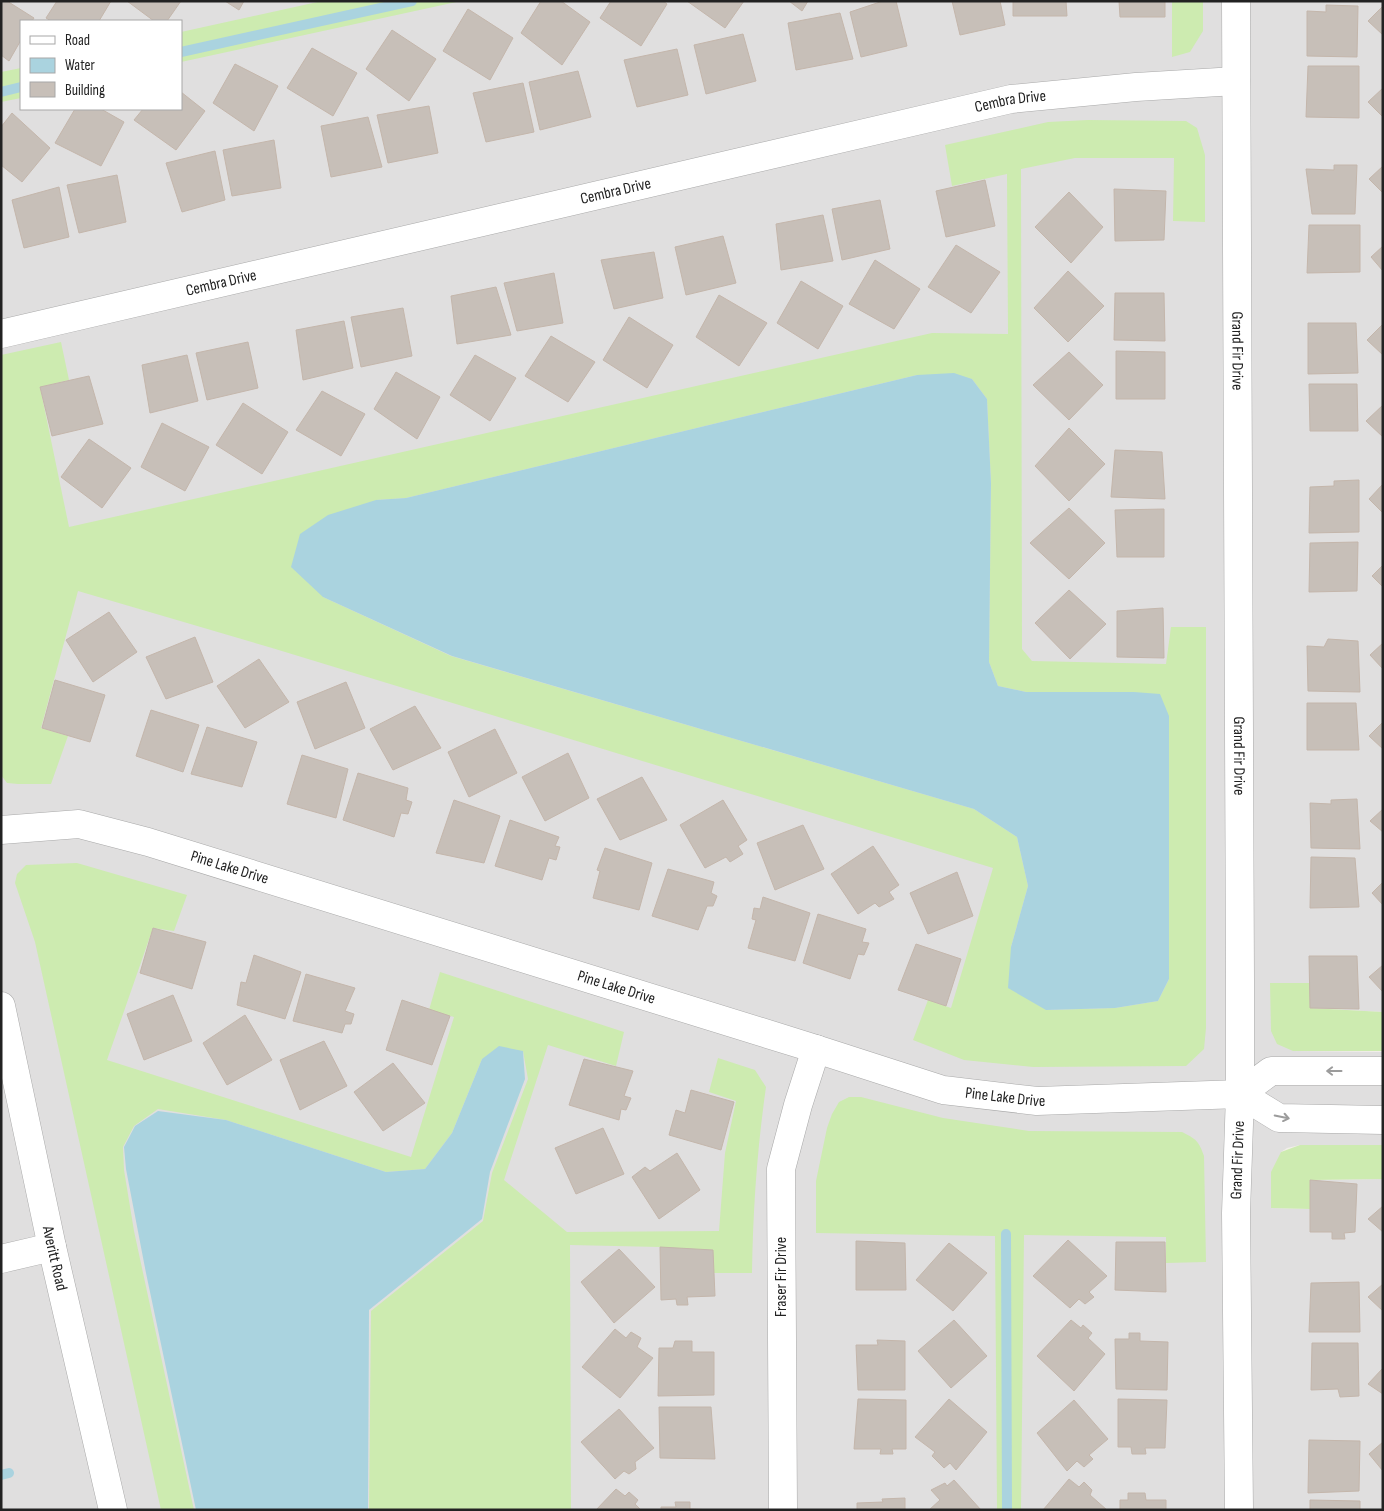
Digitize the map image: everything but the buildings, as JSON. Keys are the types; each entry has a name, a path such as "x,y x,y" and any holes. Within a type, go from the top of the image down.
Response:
{"street":[{"name":"Grand Fir Drive","path":"1236,1 1240,1094 1236,1213 1239,1510"},
{"name":"Cembra Drive","path":"1,334 1011,99 1236,81"},
{"name":"Pine Lake Drive","path":"1,830 78,824 148,842 816,1049 942,1090 1037,1101 1240,1094"},
{"name":"Averitt Road","path":"1,1006 52,1247 113,1510"},
{"name":"Fraser Fir Drive","path":"783,1510 781,1170 798,1105 816,1049"},
{"path":"1383,1071 1271,1071 1240,1094 1279,1118 1383,1120"},
{"path":"1,1259 52,1247"}],"shaded area":[{"path":"1,1 1383,1 1383,1012 1310,1008 1271,983 1293,1051 1383,1052 1383,1145 1300,1145 1287,1148 1281,1152 1271,1208 1310,1209 1310,1180 1383,1179 1383,1510 1,1510"}],"green space":[{"path":"322,1 461,1 182,62 182,32"},
{"path":"1172,1 1203,1 1203,31 1190,52 1172,57"},
{"path":"20,68 20,98 1,102 1,72"},
{"path":"1088,120 1186,121 1197,128 1205,155 1205,222 1173,221 1174,158 1075,158 1021,169 1022,649 1032,661 1166,664 1171,627 1206,627 1206,1028 1204,1049 1186,1066 1033,1067 964,1060 913,1040 928,1000 951,1008 993,868 272,648 78,591 41,728 68,736 51,784 7,783 1,775 1,355 61,342 69,380 40,387 69,527 932,333 1008,334 1007,174 952,186 945,145 1048,122","holes":["917,375 972,379 987,399 991,483 989,662 998,686 1026,692 1134,692 1169,856 1169,979 1158,1001 1115,1008 1046,1010 1011,947 1028,886 1017,837 974,809 451,656 323,597 376,500 406,498"]},
{"path":"77,863 187,895 174,931 153,928 107,1060 411,1157 454,1017 429,1010 440,972 624,1032 616,1066 548,1045 504,1180 567,1232 719,1231 725,1153 736,1101 709,1092 718,1058 755,1070 766,1087 756,1180 752,1273 713,1273 660,1247 570,1245 571,1510 369,1510 371,1311 483,1221 492,1173 528,1079 523,1051 482,1059 452,1133 425,1169 386,1172 226,1120 158,1109 134,1126 123,1147 124,1170 134,1231 194,1510 161,1510 35,942 15,883 17,874 26,865"},
{"path":"1270,983 1310,983 1311,1008 1383,1012 1383,1051 1293,1051 1277,1044 1271,1031"},
{"path":"849,1097 861,1097 943,1118 1029,1131 1182,1132 1196,1141 1202,1151 1204,1156 1206,1262 1166,1263 1166,1237 1024,1235 1021,1510 997,1510 995,1236 816,1233 816,1181 827,1128 839,1102"},
{"path":"1300,1145 1383,1145 1383,1179 1311,1180 1310,1209 1271,1208 1271,1172 1281,1152"}],"water":[{"path":"954,373 972,379 987,399 991,483 989,662 998,686 1026,692 1134,692 1160,694 1169,716 1169,979 1158,1001 1115,1008 1046,1010 1008,988 1011,947 1028,886 1017,837 974,809 452,656 323,597 291,567 300,534 328,515 376,500 406,498 917,375"},
{"path":"499,1046 523,1051 525,1079 490,1172 482,1219 369,1310 368,1510 196,1510 126,1169 124,1147 135,1126 158,1111 226,1120 386,1172 425,1169 452,1133 482,1059"}],"waterway":[{"path":"182,52 412,1"},
{"path":"1,92 20,87"},
{"path":"1006,1234 1007,1510"},
{"path":"1,1475 9,1473"}]}
